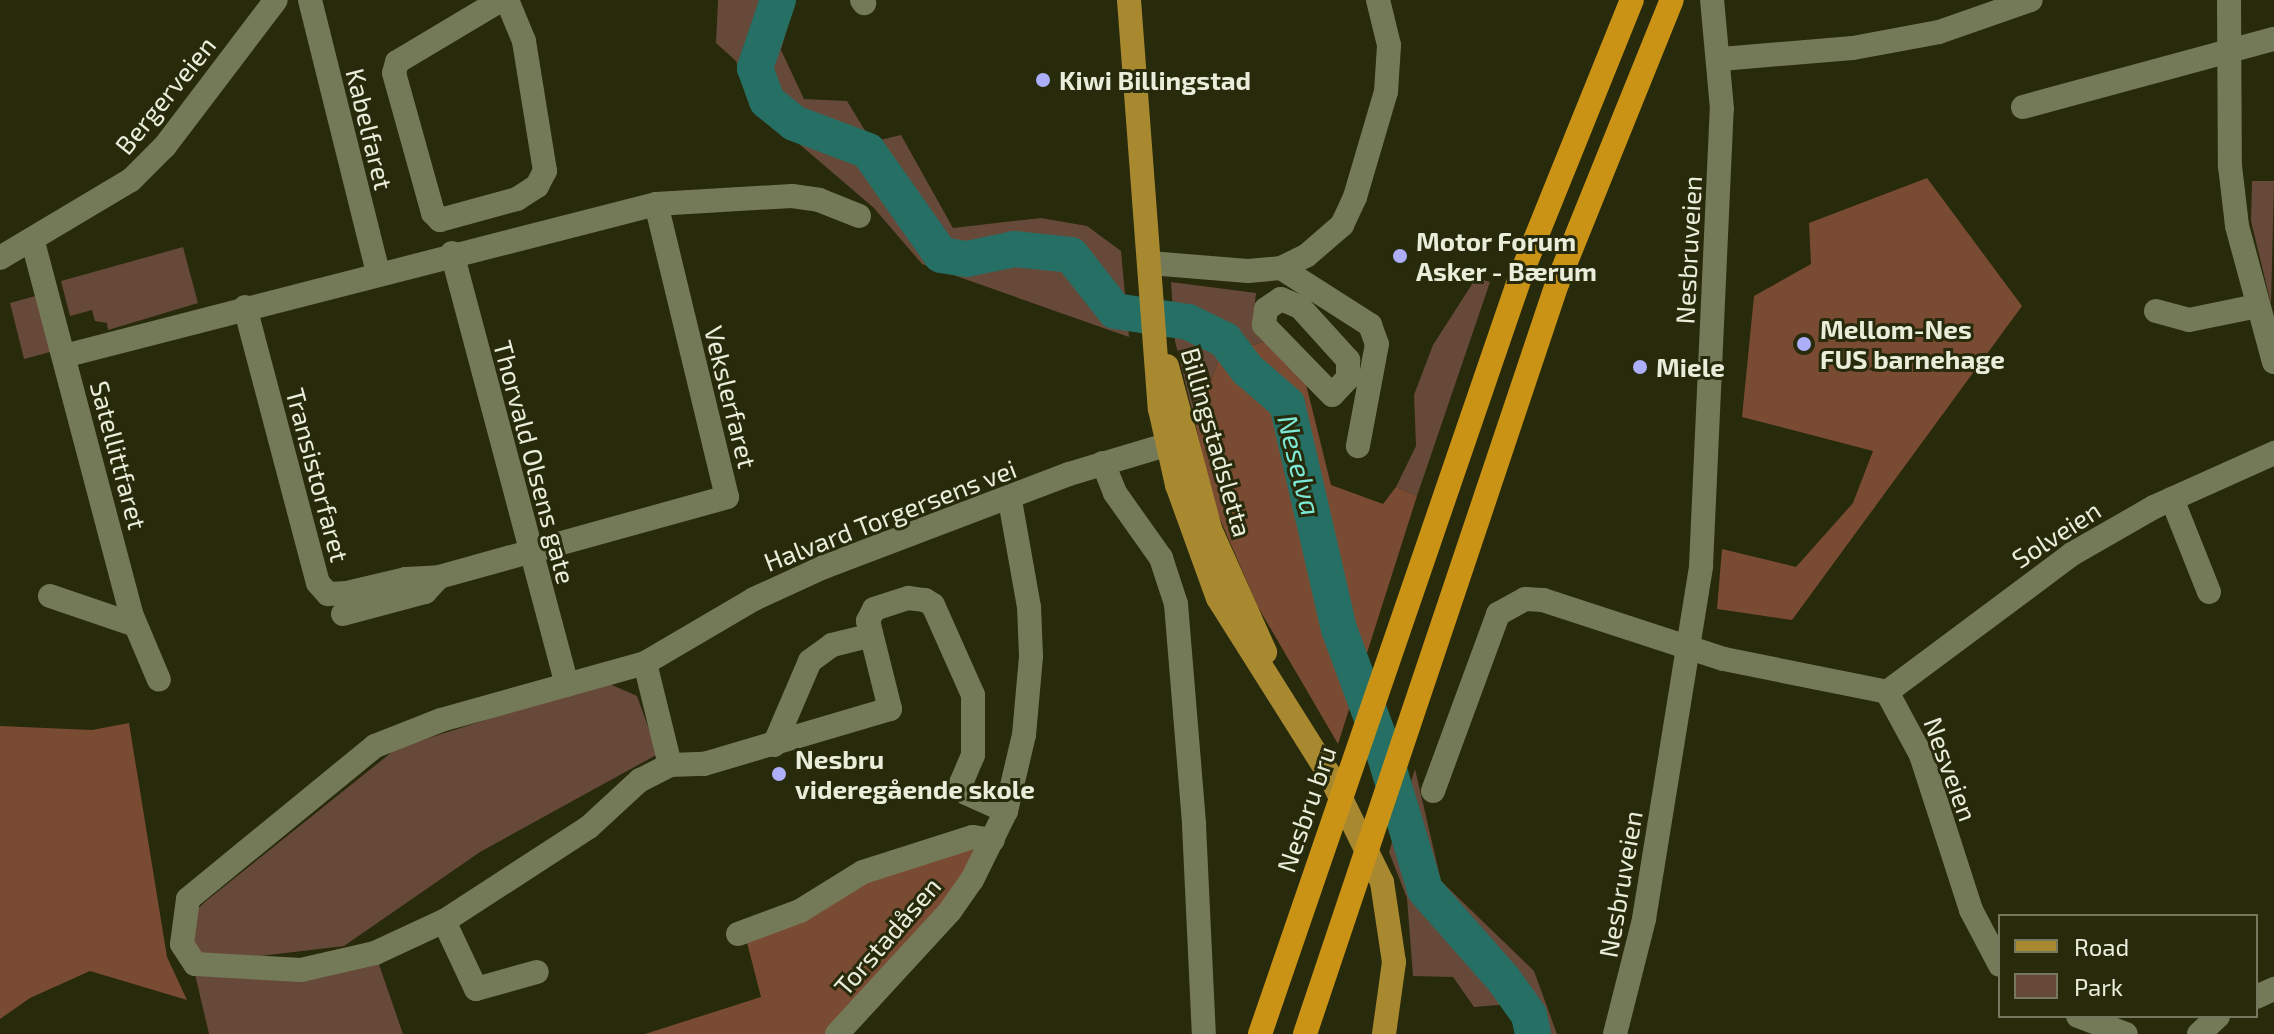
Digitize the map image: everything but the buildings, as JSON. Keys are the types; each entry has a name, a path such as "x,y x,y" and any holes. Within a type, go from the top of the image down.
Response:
{"highway":[{"name":"Nesbru bru","path":"1260,1034 1406,602 1542,217 1632,0"},
{"path":"1305,1034 1557,284 1672,0"}],"main road":[{"path":"1129,0 1150,263"},
{"name":"Billingstadsletta","path":"1150,263 1158,337 1176,441 1210,529 1276,672 1277,687 1350,812 1382,882 1394,962 1384,1034"}],"street":[{"name":"Bergerveien","path":"0,258 110,196 145,167 276,0"},
{"name":"Kabelfaret","path":"310,0 378,272"},
{"path":"504,0 524,41 545,171 537,186 517,199 440,220 433,213 394,73 397,62 504,0"},
{"path":"1150,263 1248,271 1281,268 1322,244 1342,225 1355,197 1389,66 1378,0"},
{"path":"1721,59 1853,48 1910,37 2031,0"},
{"path":"2229,0 2226,55 2232,181 2257,306 2274,362"},
{"name":"Nesbruveien","path":"1615,1034 1644,919 1701,566 1721,59 1713,8"},
{"path":"2023,107 2226,55 2274,39"},
{"path":"64,356 452,253 656,204 792,196 859,216"},
{"name":"Vekslerfaret","path":"529,553 727,497 656,204"},
{"name":"Satellittfaret","path":"33,242 135,625 159,680"},
{"name":"Thorvald Olsens gate","path":"452,253 529,553 567,685"},
{"path":"1281,268 1370,325 1377,344 1358,446"},
{"path":"2156,311 2189,320 2257,306"},
{"name":"Transistorfaret","path":"245,307 318,583 328,594 347,593 406,579 439,577 529,553"},
{"path":"1332,395 1343,406 1363,410"},
{"name":"Halvard Torgersens vei","path":"444,921 375,953 301,970 195,964 182,944 188,899 375,746 441,720 645,663 754,599 824,567 1103,463 1176,441"},
{"name":"Solveien","path":"1887,692 2072,554 2172,499 2274,453"},
{"path":"1103,463 1115,493 1161,558 1176,604 1194,825 1204,1034"},
{"path":"2172,499 2209,592"},
{"name":"Torstadåsen","path":"837,1034 926,941 972,880 1006,811 1024,735 1031,656 1029,607 1010,500"},
{"path":"343,614 425,592 439,577"},
{"path":"50,596 135,625"},
{"path":"537,972 476,989 444,921 589,827 640,780 670,765 704,764 890,709 869,636 874,609 908,598 933,605 973,695 973,755 961,783 966,793 1006,811"},
{"path":"1433,791 1498,614 1509,604 1543,600 1724,659 1887,692"},
{"path":"774,745 810,661 832,645 869,636"},
{"path":"645,663 670,765"},
{"name":"Nesveien","path":"1887,692 1921,755 1971,910 1998,961"},
{"path":"738,934 800,911 863,872 973,837 993,840"},
{"path":"2082,1018 2107,1032"},
{"path":"2199,1034 2216,1018"}],"green space":[{"path":"718,0 795,0 781,50 804,99 847,101 872,142 901,135 953,228 1041,218 1087,226 1121,251 1129,337 922,264 874,208 749,101 736,61 716,43"},
{"path":"2252,181 2274,181 2271,304 2251,221"},
{"path":"183,247 198,303 108,330 107,323 95,321 92,310 70,316 61,281"},
{"path":"1476,278 1490,282 1417,496 1396,487 1416,446 1414,395 1433,345"},
{"path":"1171,282 1256,293 1253,321 1265,342 1222,352 1195,422 1175,341"},
{"path":"39,295 54,351 24,359 10,303"},
{"path":"605,682 637,696 658,754 480,852 344,946 201,963 301,970 375,953 403,1034 209,1034 183,923 206,901 397,748"},
{"path":"1415,769 1441,881 1534,971 1557,1034 1522,1034 1510,1004 1474,1007 1453,977 1413,976 1407,898 1389,852"}],"shaded area":[{"path":"1927,178 2022,306 1792,620 1717,609 1722,549 1796,567 1853,503 1873,451 1742,417 1754,296 1811,264 1809,223"},
{"path":"1265,342 1306,384 1331,485 1383,504 1396,487 1417,496 1338,744 1258,607 1213,503 1195,422 1222,352"},
{"path":"129,723 167,957 187,1000 90,971 30,998 0,1019 0,726 92,730"},
{"path":"994,834 913,946 834,1034 645,1034 761,997 743,927"}],"waterway":[{"name":"Neselva","path":"778,0 755,68 767,101 794,123 868,151 941,255 967,259 1014,249 1071,255 1115,311 1188,322 1225,340 1248,370 1287,404 1339,629 1381,743 1425,890 1504,980 1529,1015 1533,1034"}],"place":[{"name":"Kiwi Billingstad","path":"1043,80"},
{"name":"Motor Forum Asker - Bærum","path":"1400,256"},
{"name":"Mellom-Nes FUS barnehage","path":"1804,344"},
{"name":"Miele","path":"1640,367"},
{"name":"Nesbru videregående skole","path":"779,774"}]}
